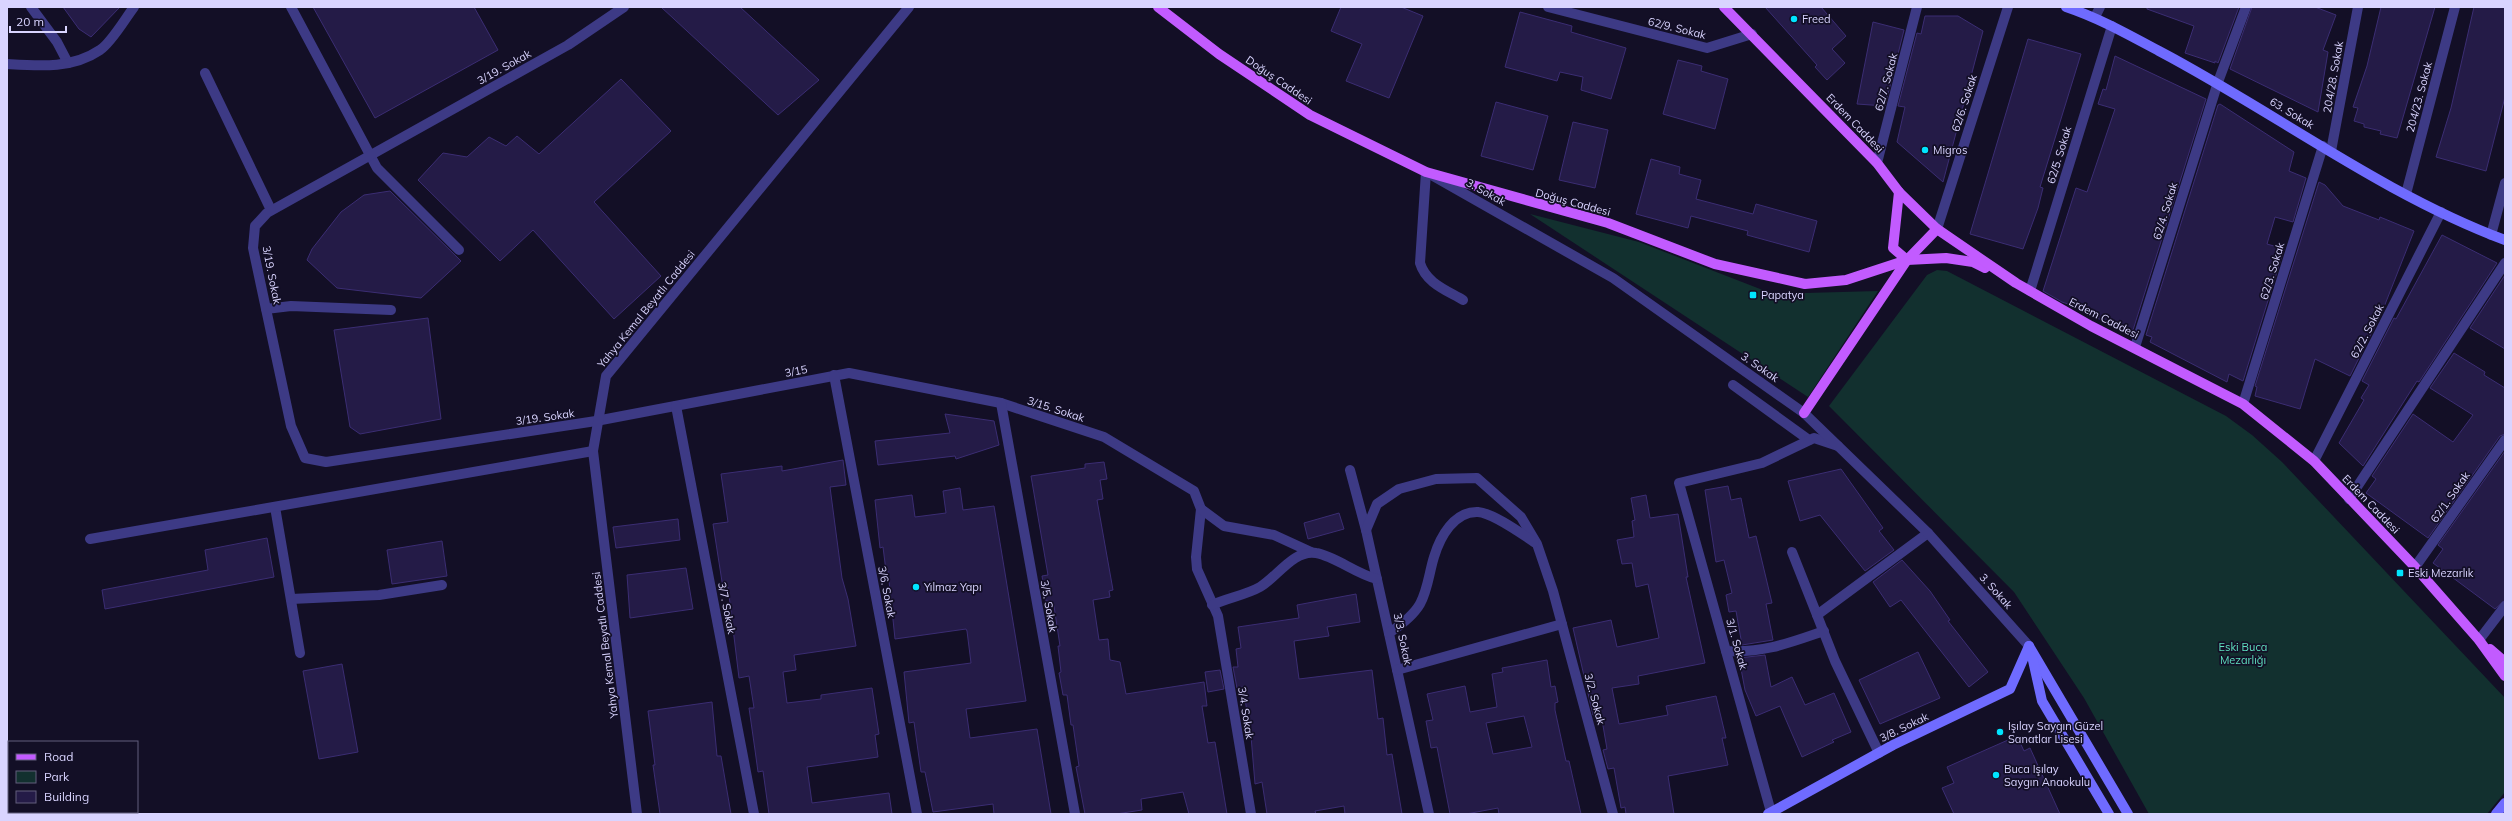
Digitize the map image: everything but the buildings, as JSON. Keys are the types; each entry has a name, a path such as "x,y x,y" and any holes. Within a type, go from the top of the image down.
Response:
{"main road":[{"name":"Doğuş Caddesi","path":"1158,7 1219,54 1310,115 1426,172 1608,223 1715,264 1805,284 1846,280 1907,260 1946,258 1973,262 2016,283"},
{"name":"63. Sokak","path":"2066,7 2095,17 2218,82 2406,194 2441,212 2505,240"},
{"name":"Erdem Caddesi","path":"1730,8 1752,34 1877,163 1899,192 1937,229 2016,283 2091,326 2135,347 2243,404 2314,460 2349,499 2415,567 2479,640 2505,676"},
{"path":"1899,192 1893,248 1907,260"},
{"path":"1804,413 1907,260 1937,229"},
{"name":"Erdem Caddesi","path":"2479,640 2505,662"},
{"name":"3/8. Sokak","path":"1770,813 1879,753 2010,689 2029,646"},
{"name":"3. Sokak","path":"2029,646 2042,701 2109,814"},
{"name":"3. Sokak","path":"2029,646 2128,814"},
{"path":"2496,814 2505,803"}],"street":[{"path":"31,7 57,42 68,63"},
{"path":"7,64 46,67 68,63 101,50 134,7"},
{"path":"291,7 368,156 377,168 459,250"},
{"name":"3/19. Sokak","path":"596,421 326,462 305,458 291,426 253,248 255,226 271,210 568,45 624,7"},
{"name":"Yahya Kemal Beyatlı Caddesi","path":"637,814 593,451 596,421 606,376 909,7"},
{"name":"62/9. Sokak","path":"1548,7 1707,48 1752,34"},
{"name":"62/7. Sokak","path":"1877,163 1917,7"},
{"name":"62/6. Sokak","path":"1937,229 2008,7"},
{"path":"2095,17 2100,7"},
{"name":"62/4. Sokak","path":"2135,347 2218,82 2246,7"},
{"name":"204/28. Sokak","path":"2327,148 2357,7"},
{"name":"204/23. Sokak","path":"2406,194 2455,7"},
{"name":"62/5. Sokak","path":"2030,291 2112,26"},
{"path":"205,73 271,210"},
{"name":"62/3. Sokak","path":"2243,404 2327,148"},
{"path":"1426,172 1420,263 1423,274 1437,286 1463,300"},
{"name":"3. Sokak","path":"1426,172 1613,278 1804,413 1928,533 2029,646"},
{"path":"2491,235 2505,182"},
{"name":"62/2. Sokak","path":"2314,460 2441,212"},
{"path":"2349,499 2505,263"},
{"path":"266,309 291,306 391,310"},
{"name":"3/15","path":"596,421 849,373 1001,403"},
{"name":"3/6. Sokak","path":"834,375 917,814"},
{"path":"1734,385 1809,440 1814,438 1838,446"},
{"name":"3/15. Sokak","path":"1001,403 1104,437 1194,490 1201,509"},
{"name":"3/5. Sokak","path":"1001,403 1075,814"},
{"name":"3/7. Sokak","path":"676,406 754,814"},
{"name":"3/1. Sokak","path":"1770,813 1679,483 1762,462 1809,440"},
{"name":"62/1. Sokak","path":"2415,567 2505,440"},
{"path":"90,539 593,451"},
{"name":"3/3. Sokak","path":"1350,470 1366,530 1429,814"},
{"name":"3/2. Sokak","path":"1366,530 1377,504 1399,489 1436,479 1476,478 1521,517 1537,544 1553,591 1613,814"},
{"path":"275,507 300,653"},
{"path":"1201,509 1224,526 1274,536 1311,552 1319,553 1362,576 1377,579"},
{"name":"3/4. Sokak","path":"1201,509 1196,557 1197,570 1218,616 1251,814"},
{"path":"1389,633 1404,624 1420,604 1429,583 1434,557 1446,531 1457,518 1478,512 1517,530 1537,544"},
{"path":"1817,615 1928,533"},
{"path":"1212,605 1260,587 1283,568 1311,552"},
{"path":"1792,552 1835,661 1879,753"},
{"path":"291,599 379,595 442,585"},
{"path":"2479,640 2505,606"},
{"path":"1397,670 1562,624"},
{"path":"1726,652 1748,652 1769,649 1797,642 1824,632"}],"green space":[{"path":"1530,214 1639,242 1773,294 1878,291 1808,397"},
{"name":"Eski Buca Mezarlığı","path":"1937,270 1947,271 2226,416 2252,435 2282,462 2505,698 2505,792 2487,814 2149,814 2084,698 2014,592 1829,406 1927,275"}],"place":[{"name":"Freed","path":"1794,19"},
{"name":"Migros","path":"1925,150"},
{"name":"Papatya","path":"1753,295"},
{"name":"Eski Mezarlık","path":"2400,573"},
{"name":"Yılmaz Yapı","path":"916,587"},
{"name":"Işılay Saygın Güzel Sanatlar Lisesi","path":"2000,732"},
{"name":"Buca Işılay Saygın Anaokulu","path":"1996,775"}]}
